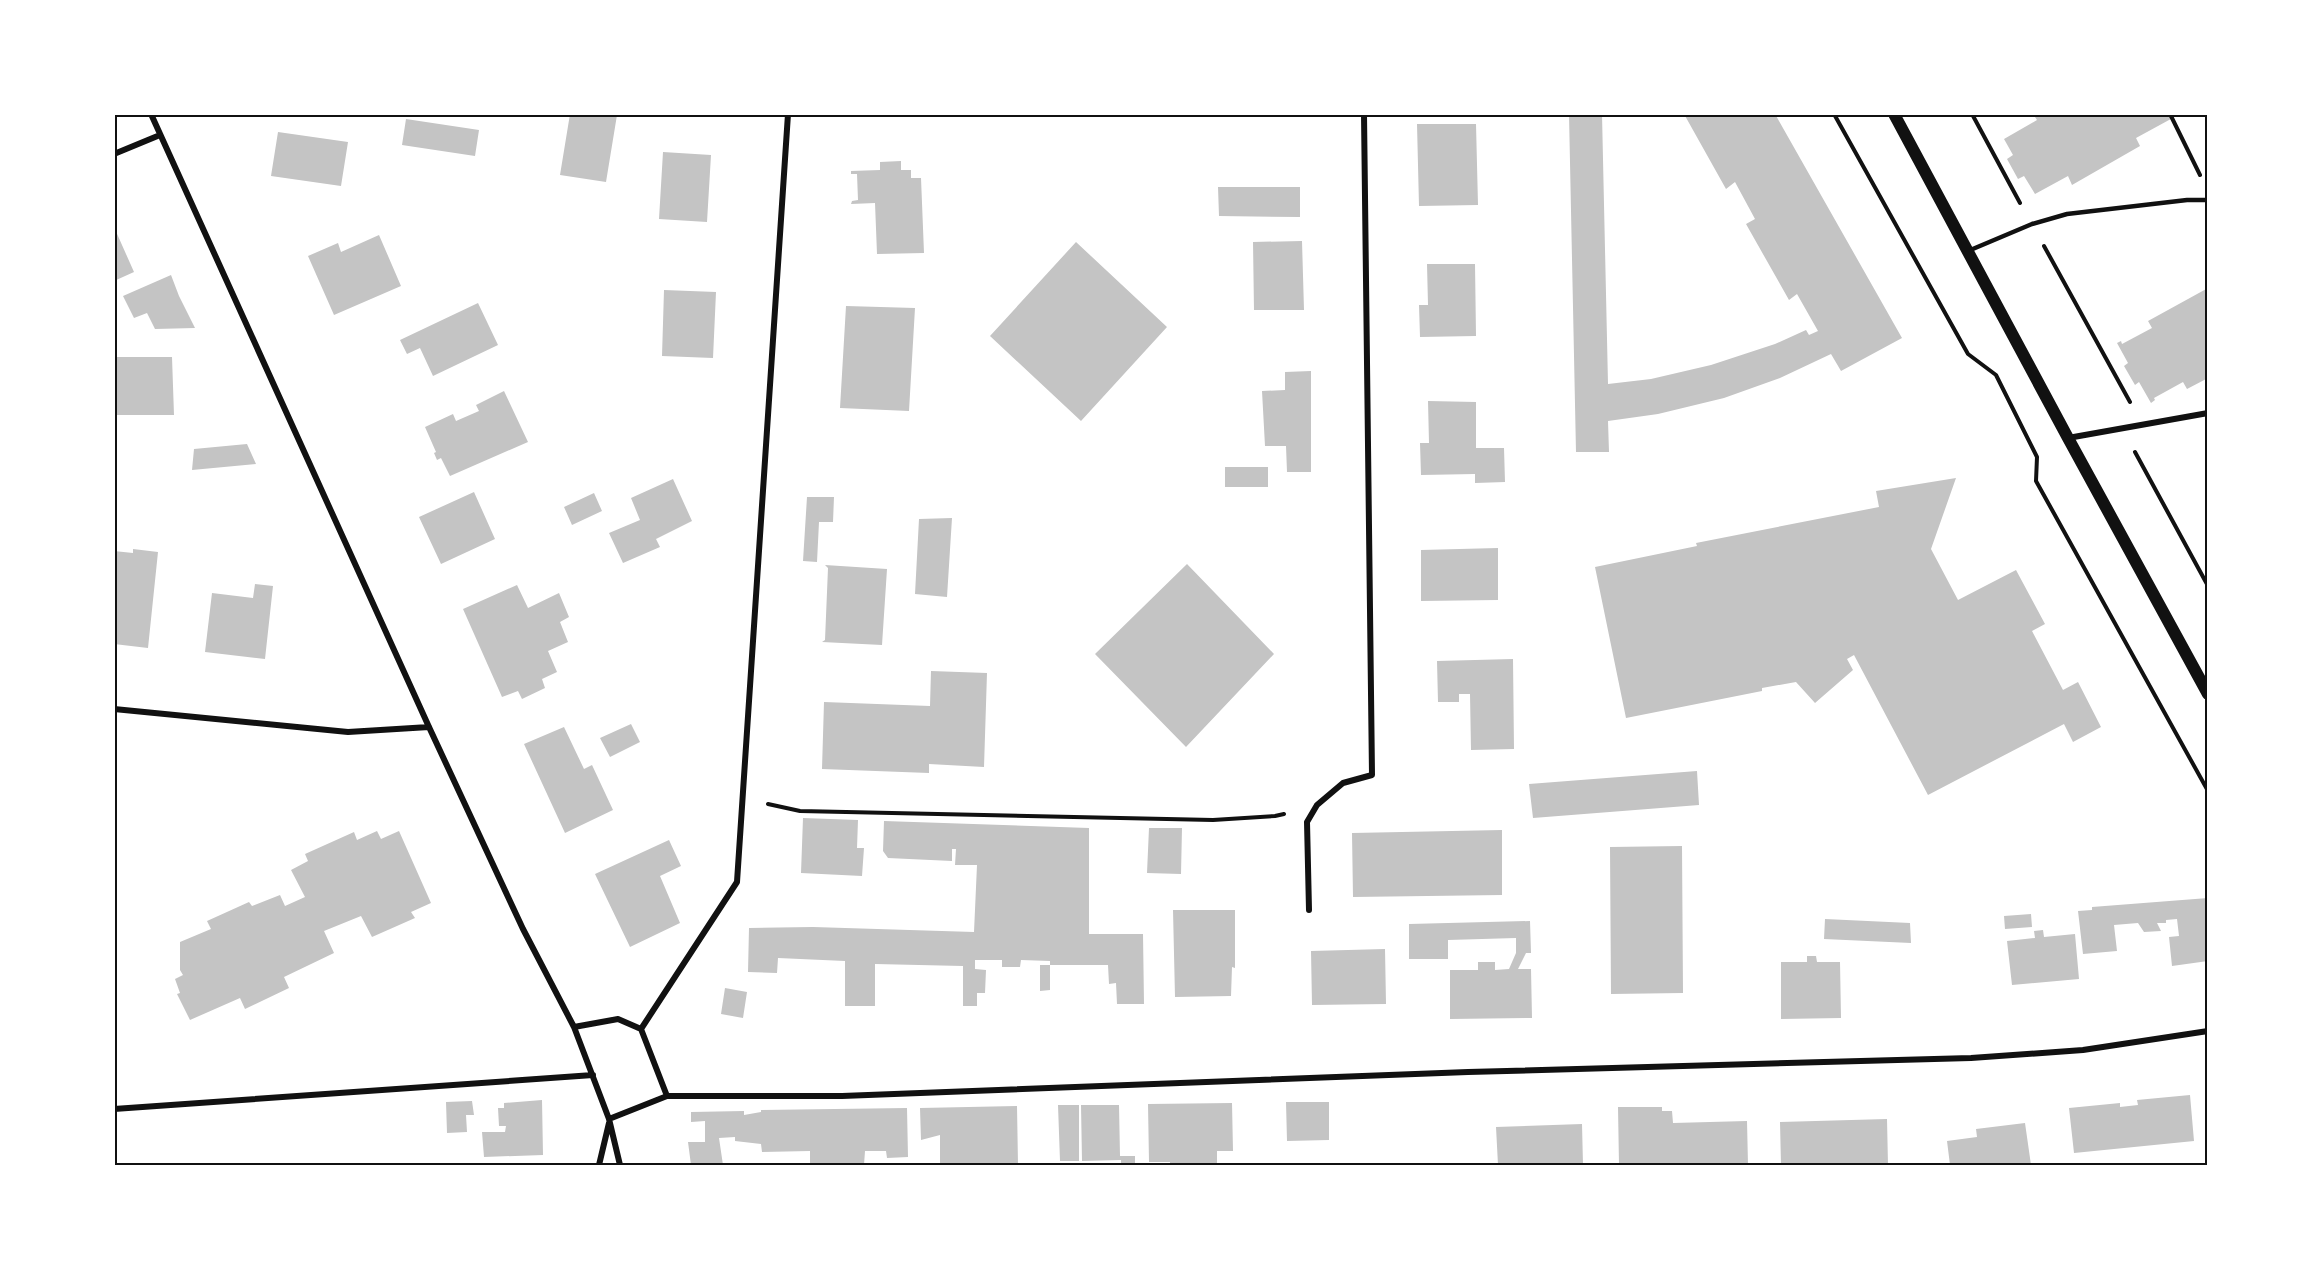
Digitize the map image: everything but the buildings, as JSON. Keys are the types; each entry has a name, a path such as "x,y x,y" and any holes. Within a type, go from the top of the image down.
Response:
{"main road":[{"path":"1894,114 2208,694"}],"street":[{"path":"151,114 429,727 523,929 573,1027 609,1119 620,1165"},
{"path":"641,1029 737,882 788,114"},
{"path":"1310,910 1307,822 1317,805 1343,783 1372,775 1364,114"},
{"path":"114,154 160,135"},
{"path":"2068,438 2208,413"},
{"path":"114,709 348,732 429,727"},
{"path":"573,1027 618,1019 641,1029 667,1096"},
{"path":"609,1119 667,1096 842,1096 1468,1072 1971,1058 2083,1050 2208,1031"},
{"path":"114,1109 592,1075"},
{"path":"599,1165 609,1119"}],"lane":[{"path":"1968,251 2032,224 2067,214 2187,200 2208,200"}],"path":[{"path":"1834,114 1968,354 1996,375 2037,457 2036,481 2208,791"},
{"path":"1972,114 2142,424"},
{"path":"2170,114 2203,182"},
{"path":"2122,428 2208,586"},
{"path":"743,798 800,811 1214,820 1275,816 1317,805"}]}
